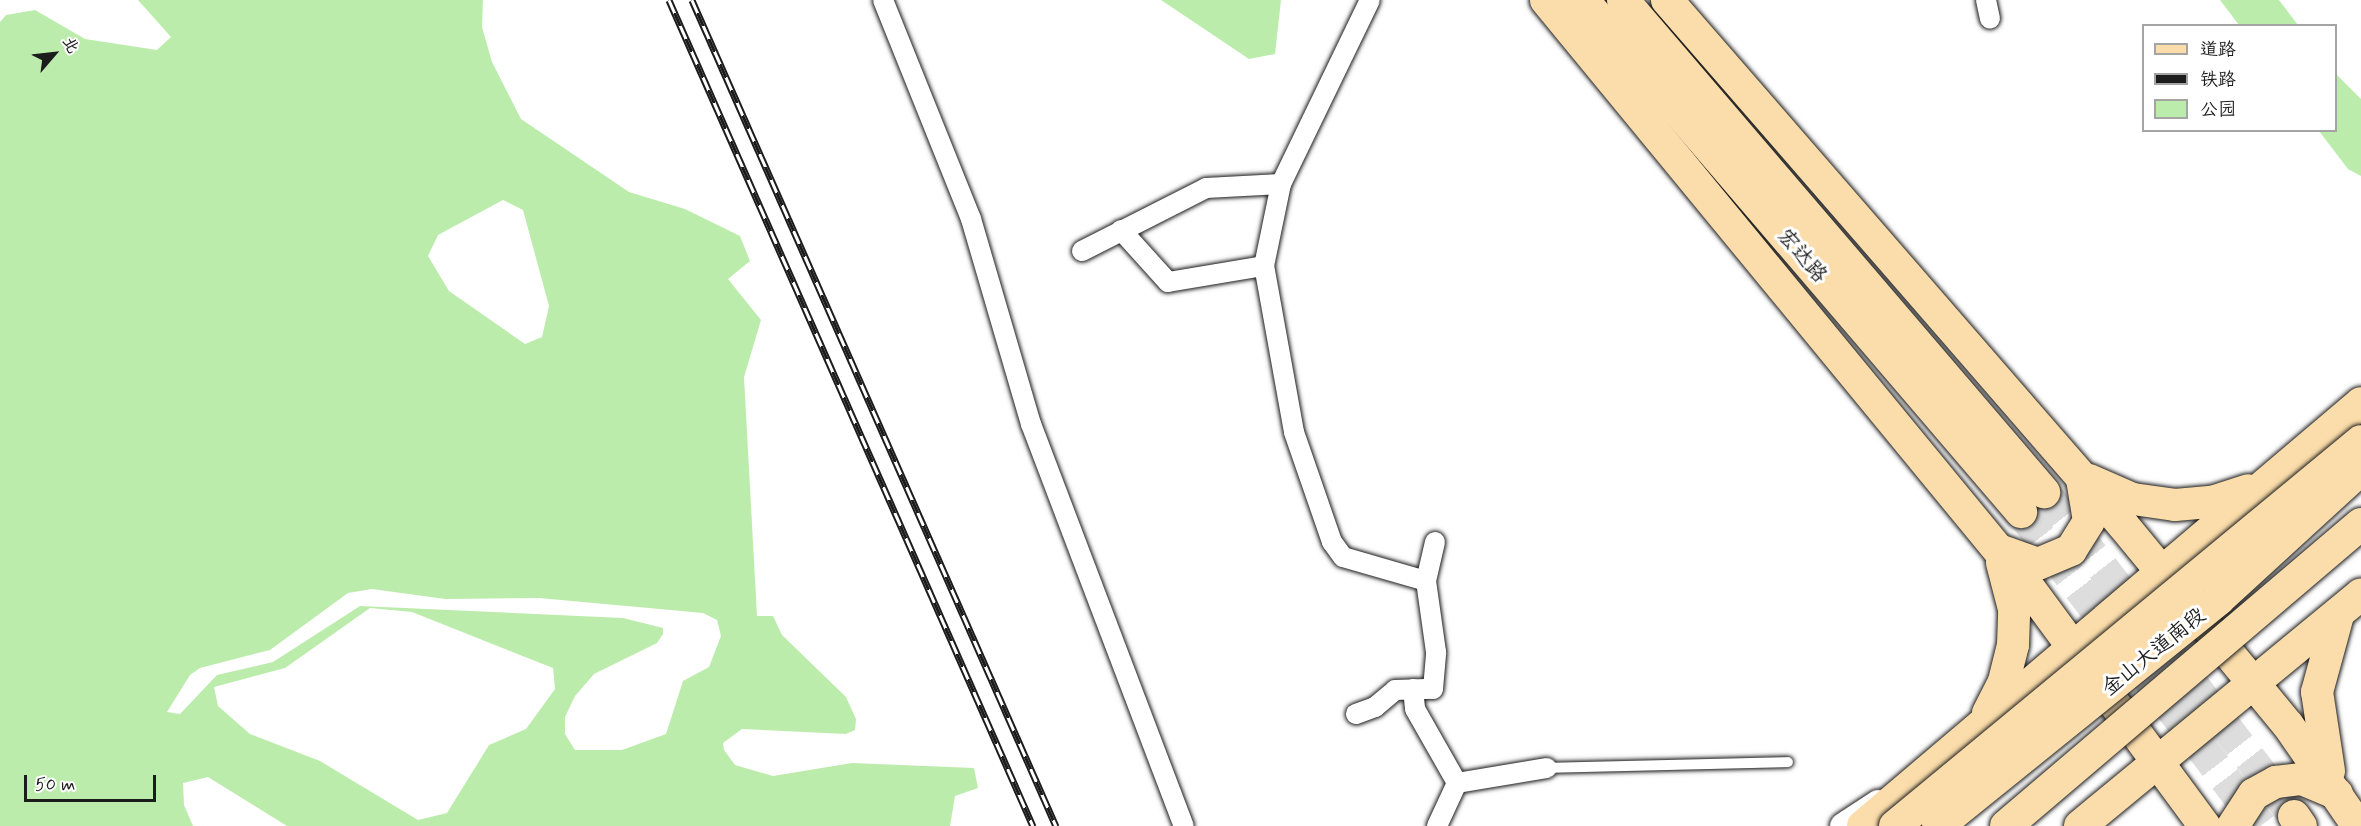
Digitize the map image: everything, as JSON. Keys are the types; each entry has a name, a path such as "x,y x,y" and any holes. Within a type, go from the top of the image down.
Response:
{"main road":[{"path":"1546,0 1993,543 2073,646 2205,826"},
{"name":"宏达路","path":"1584,0 2032,502 1623,0"},
{"path":"1666,0 2161,571 2255,684 2348,811"},
{"path":"1863,826 2361,403"},
{"path":"1895,826 2361,441"},
{"name":"金山大道南段","path":"1938,826 2219,599 2361,469"},
{"path":"2080,476 2133,499 2184,505 2230,497 2280,471"},
{"path":"1993,543 2026,563 2050,561 2071,550 2089,520 2089,497 2080,476"},
{"name":"金山大道南段","path":"2006,826 2361,524"},
{"path":"1976,729 2004,681 2014,636 2011,591 1993,543"},
{"path":"2080,826 2350,604"},
{"path":"2348,811 2330,774 2317,713 2322,662 2350,604"},
{"path":"2233,826 2254,794 2276,782 2308,780 2348,811"}],"street":[{"path":"883,0 971,219 1031,424 1184,826"},
{"path":"1370,0 1281,184 1264,266 1294,432 1332,542 1343,557 1426,581"},
{"path":"1986,0 1990,20"},
{"path":"1082,251 1206,188 1281,184"},
{"path":"1121,230 1168,282 1264,266"},
{"path":"1356,714 1375,707 1395,690 1433,689 1436,652 1426,581 1435,542"},
{"path":"1413,689 1415,709 1457,783"},
{"path":"1843,826 1932,766"},
{"path":"1457,783 1547,768"},
{"path":"1437,826 1457,783"}],"lane":[{"path":"1547,768 1788,762"}],"green space":[{"path":"138,0 483,0 482,27 492,62 521,119 629,192 685,209 740,236 750,261 728,279 761,320 744,377 757,616 773,616 782,635 846,697 856,719 855,730 846,734 742,729 723,743 724,750 735,765 773,776 852,763 974,768 978,788 955,796 950,826 287,826 208,777 183,783 184,805 193,826 0,826 0,22 6,15 35,10 85,39 157,50 171,37","holes":["503,200 523,210 549,306 542,337 525,344 449,291 428,256 438,235","372,589 445,599 539,598 703,613 717,620 721,636 709,667 683,681 666,734 622,750 575,750 565,734 565,717 575,696 594,674 657,643 663,634 663,628 623,618 360,606 273,662 217,675 180,714 167,712 190,675 200,668 270,650 348,593","370,608 412,612 553,668 555,689 526,729 489,745 447,813 418,820 320,761 250,734 218,706 214,687 285,668"]},
{"path":"1161,0 1281,0 1275,54 1249,59"},
{"path":"2220,0 2279,0 2297,24 2238,24"},
{"path":"2337,75 2361,99 2361,176 2348,169 2320,132 2337,132"}],"tunnel":[{"path":"2044,492 2294,816"},
{"path":"2021,512 2261,826"}],"railway":[{"path":"669,0 1033,826"},
{"path":"692,0 1056,826"}]}
